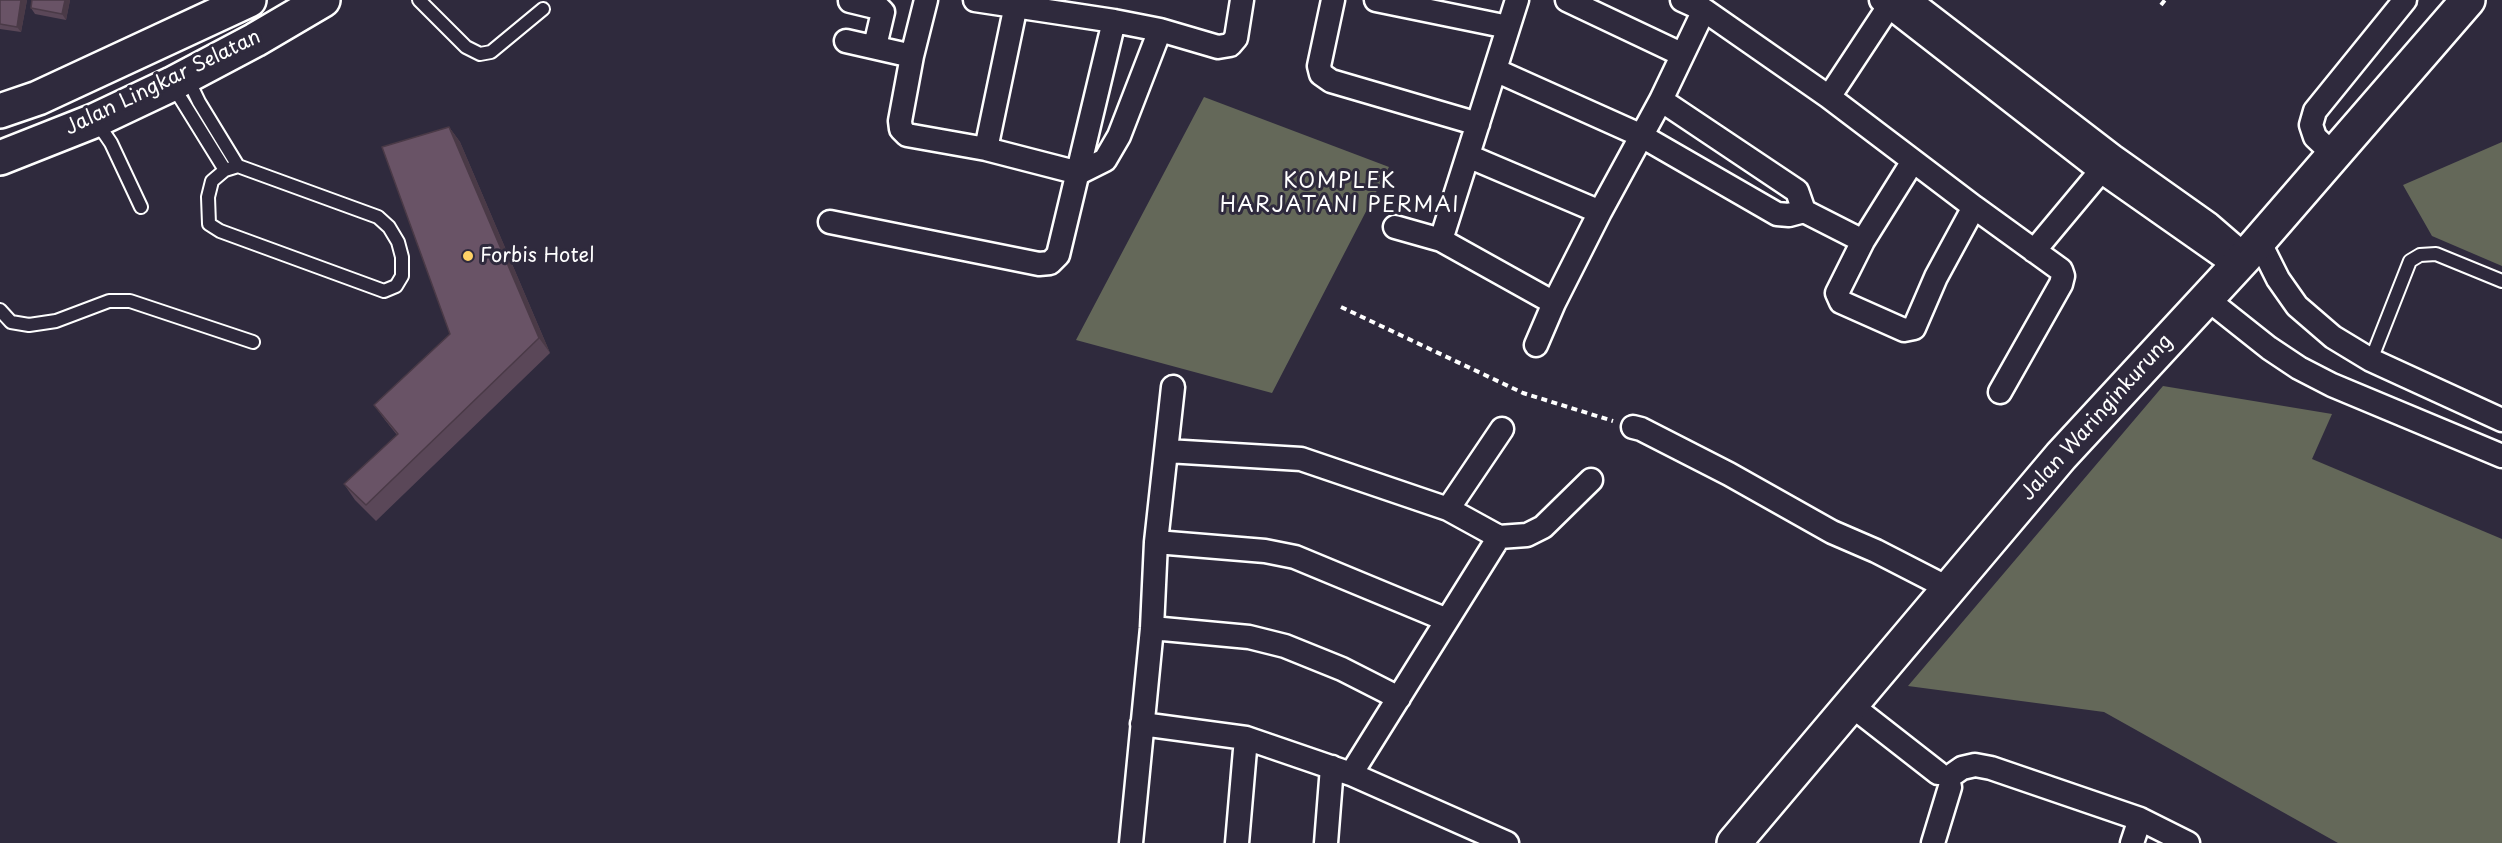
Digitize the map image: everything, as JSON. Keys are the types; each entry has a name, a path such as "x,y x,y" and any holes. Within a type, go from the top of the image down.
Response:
{"main road":[{"name":"Jalan Lingkar Selatan","path":"0,111 38,98 248,0"},
{"name":"Jalan Lingkar Selatan","path":"0,158 96,120 179,80 322,0"},
{"name":"Jalan Waringinkurung","path":"1734,843 2061,456 2247,255 2468,0"}],"street":[{"path":"926,0 912,56 900,121 901,129 907,135 986,149 1079,173 1105,160 1119,136 1160,30"},
{"path":"975,0 1017,4 1114,21 1160,30 1218,47 1230,45 1236,38 1242,0"},
{"path":"1333,0 1319,66 1321,74 1330,81 1478,124"},
{"path":"1376,0 1508,27"},
{"path":"1441,240 1517,0"},
{"path":"1567,0 1681,54"},
{"path":"1682,0 1704,10 1829,97 2061,270 2063,276 2061,284 2000,392"},
{"path":"2334,155 2315,136 2311,125 2315,111 2405,0"},
{"path":"850,1 879,8 883,12 875,46"},
{"path":"1829,97 1893,1 2107,164 2209,224 2278,279 2297,306 2333,337 2371,360 2502,420"},
{"path":"986,149 1017,4"},
{"path":"1536,345 1554,303 1660,100 1704,10"},
{"path":"830,222 1039,264 1050,263 1058,255 1114,21"},
{"path":"846,41 912,56"},
{"path":"1495,70 1640,135 1777,214 1789,215 1804,211 1863,241"},
{"path":"1660,100 1797,191 1804,211"},
{"path":"1468,156 1600,212"},
{"path":"1913,161 1863,241 1837,293 1840,302 1904,330 1914,328 1936,277 1974,207"},
{"path":"2034,251 2107,164"},
{"path":"1395,227 1441,240 1554,303"},
{"path":"2206,298 2269,348 2299,368 2332,385 2502,456"},
{"path":"1131,843 1152,628 1156,542 1173,387"},
{"path":"1633,427 1729,474 1832,532 1876,551 1948,588"},
{"path":"1448,509 1502,429"},
{"path":"1167,451 1301,459 1448,509 1499,537 1527,535 1543,527 1591,480"},
{"path":"1326,843 1342,771 1399,698 1499,537"},
{"path":"1156,542 1265,551 1295,557 1447,620"},
{"path":"1152,628 1249,637 1285,646 1342,669 1399,698"},
{"path":"1851,705 1947,778"},
{"path":"1142,724 1245,738 1342,771 1507,843"},
{"path":"1237,843 1245,738"},
{"path":"1933,843 1947,778 1962,768 1975,765 1991,768 2140,819 2188,843"},
{"path":"2132,843 2140,819"}],"lane":[{"path":"419,0 466,47 480,54 491,52 543,9"},
{"path":"179,80 199,102 238,166"},
{"path":"179,80 225,170"},
{"path":"96,120 111,143 141,207"},
{"path":"238,166 378,217 389,227 398,242 402,256 402,276 396,286 384,291 220,231 209,224 208,197 212,181 225,170 238,166"},
{"path":"2371,360 2410,261 2420,255 2436,254 2502,281"},
{"path":"0,310 11,322 29,325 56,321 109,300 130,300 253,342"}],"path":[{"path":"2161,5 2165,0"},
{"path":"1341,307 1522,393 1633,427"}],"green space":[{"path":"1204,97 1389,167 1272,393 1076,340"},
{"path":"2502,142 2502,266 2432,236 2403,185"},
{"path":"2163,386 2332,414 2312,459 2502,539 2502,843 2338,843 2104,712 1908,686"}],"building":[{"path":"0,0 21,0 17,27 0,24"},
{"path":"32,0 65,0 62,14 31,8"},
{"name":"Forbis Hotel","path":"449,127 539,338 366,505 344,484 398,434 374,405 450,334 382,147"}],"place":[{"name":"Forbis Hotel","path":"468,256"}],"district":[{"name":"KOMPLEK HARJATANI PERMAI","path":"1340,194"}]}
